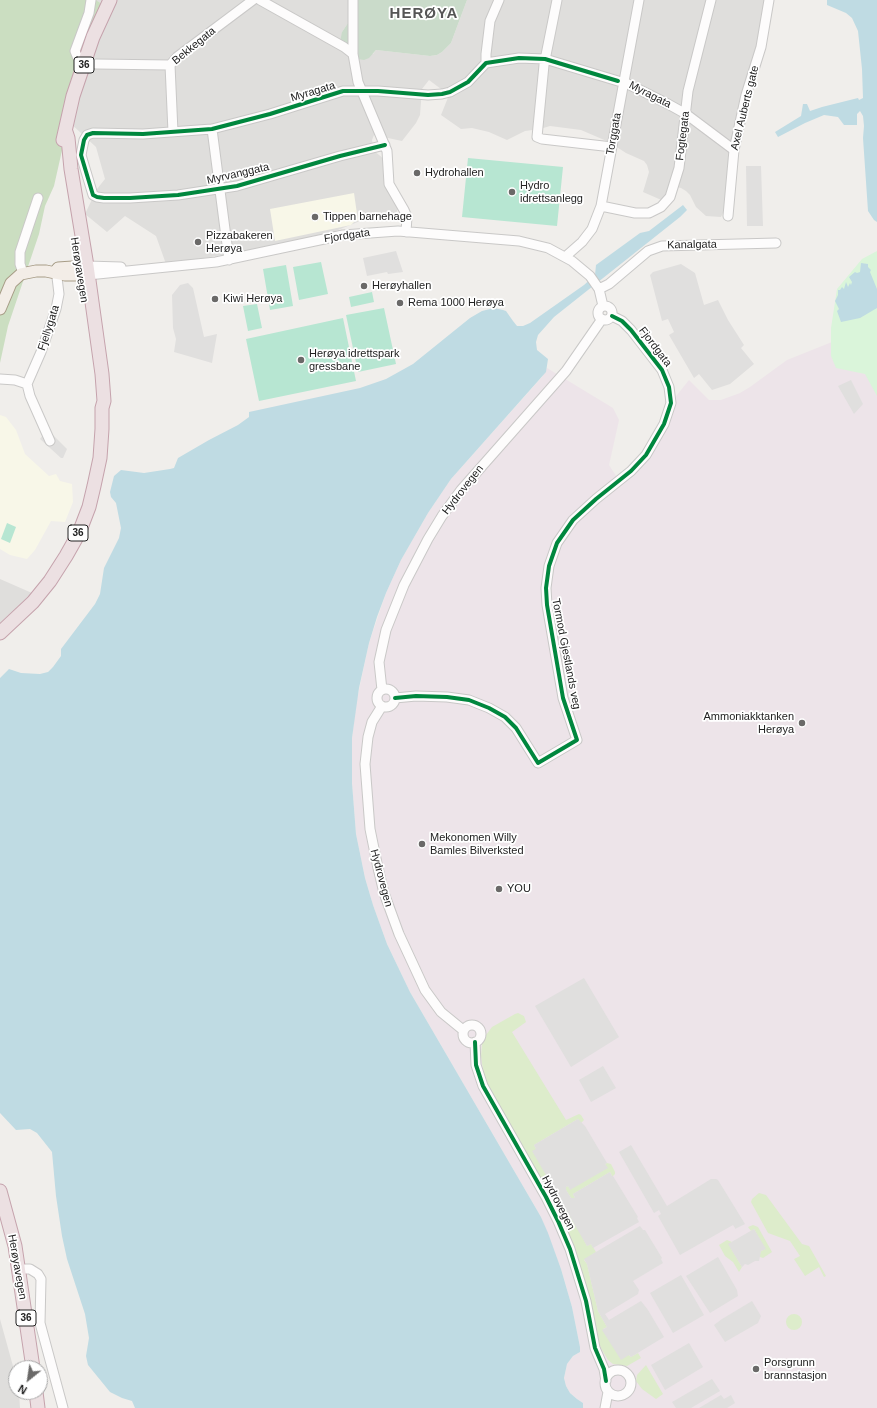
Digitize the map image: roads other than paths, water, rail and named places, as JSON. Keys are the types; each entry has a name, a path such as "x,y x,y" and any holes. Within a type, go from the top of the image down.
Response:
{"highway":[{"name":"Herøyavegen","path":"0,633 29,606 50,581 66,556 81,527 92,496 99,466 102,438 102,408 104,401 102,374 64,170 63,138 66,132 70,106 91,63 98,25 110,0"},
{"name":"Herøyavegen","path":"0,1191 10,1225 32,1360"}],"main road":[{"path":"0,309 11,283 15,278 23,273 83,271"}],"street":[{"path":"91,0 89,13 75,51 77,56 91,63 170,65"},
{"name":"Bekkegata","path":"173,132 170,65 177,57 252,0"},
{"path":"260,0 344,47 353,54"},
{"path":"353,0 353,54 358,82 385,145 387,155 387,178 407,217 406,232"},
{"path":"486,63 490,21 499,0"},
{"path":"557,0 545,59 537,137 542,140 612,147"},
{"name":"Torggata","path":"565,257 582,242 592,229 601,206 612,147 621,81 639,0"},
{"name":"Fogtegata","path":"601,206 643,214 656,211 666,203 673,190 679,168 691,78 711,0"},
{"name":"Axel Auberts gate","path":"728,216 734,150 746,95 760,46 768,0"},
{"name":"Myragata","path":"93,195 81,155 84,140 93,133 143,134 212,129 270,114 343,91 428,95 442,94 454,90 468,82 486,63 518,58 545,59 621,81 686,114 734,150"},
{"path":"212,129 229,260"},
{"name":"Myrvanggata","path":"93,195 104,198 130,198 178,195 220,189 258,180 353,152 385,145"},
{"path":"23,273 20,264 20,252 38,198"},
{"name":"Fjordgata","path":"83,271 130,267 136,269 170,267 229,260 343,235 380,232 406,232 519,242 548,248 582,268 595,284"},
{"name":"Kanalgata","path":"595,284 609,284 639,258 654,248 668,245 776,243"},
{"name":"Fjellygata","path":"27,384 41,352 56,309 59,294 53,271"},
{"path":"595,284 603,306"},
{"path":"603,306 610,308 612,316 606,320 599,317 599,309 603,306"},
{"name":"Fjordgata","path":"612,316 626,325 662,370 669,387 671,399"},
{"name":"Hydrovegen","path":"382,690 379,662 386,630 404,584 428,539 442,516 461,490 566,371 602,319"},
{"path":"0,379 15,380 27,384 30,396 50,441"},
{"name":"Tormod Gjestlands veg","path":"395,698 416,696 447,697 469,700 489,708 504,717 516,728 538,763 577,740 563,698 547,605 546,588 549,566 557,543 573,520 587,506 631,471 646,455 664,424 671,399"},
{"path":"382,690 389,690 395,698 391,706 385,707 378,702 377,697 382,690"},
{"name":"Hydrovegen","path":"382,706 372,722 368,736 365,764 370,829 384,893 399,934 426,990 441,1012 463,1030"},
{"path":"474,1025 480,1029 480,1037 475,1042 468,1042 463,1037 463,1030 465,1027 474,1025"},
{"name":"Hydrovegen","path":"475,1042 476,1065 483,1086 546,1197 565,1237 580,1281 595,1348 604,1369 606,1381"},
{"path":"18,1269 30,1269 38,1274 41,1279 40,1323 64,1408"},
{"name":"Hydrovegen","path":"592,1333 605,1359 612,1367 618,1370"},
{"path":"605,1408 608,1392 606,1388 606,1381 610,1374 618,1370 628,1374 631,1384 628,1392 611,1408"},
{"path":"608,1392 614,1396 622,1396"}],"water":[{"path":"827,0 877,0 877,222 868,211 863,138 864,126 863,116 860,111 857,114 857,125 844,125 838,117 824,115 778,137 775,132 801,116 803,104 807,104 810,111 863,98 858,31 852,18 846,13 827,5"},
{"path":"683,205 687,210 680,217 554,317 538,335 536,342 537,350 548,359 546,372 451,479 428,513 401,560 386,593 369,643 359,688 352,738 352,783 356,834 365,878 373,905 387,944 410,992 541,1217 548,1233 561,1269 572,1307 580,1347 580,1352 573,1356 567,1364 564,1378 570,1393 583,1403 583,1408 135,1408 132,1401 110,1392 88,1365 86,1356 89,1338 85,1314 67,1259 62,1236 56,1196 52,1152 37,1133 30,1129 16,1130 0,1113 0,678 9,669 21,673 40,674 48,672 61,656 61,649 95,604 100,594 104,568 119,538 121,528 116,503 111,497 110,492 114,476 121,470 144,473 174,468 178,458 238,425 249,417 249,412 360,388 386,379 413,364 470,318 482,311 494,308 506,311 517,326 523,326 530,323 584,285 595,275 596,265 640,233 649,231"},
{"path":"861,263 868,264 868,267 871,270 870,272 877,289 877,308 860,318 841,322 837,311 839,309 835,301 838,295 838,290 842,287 844,289 846,282 848,287 850,283 851,285 852,282 849,277 855,272 860,272"}],"place":[{"name":"Hydrohallen","path":"417,173"},
{"name":"Hydro idrettsanlegg","path":"512,192"},
{"name":"Tippen barnehage","path":"315,217"},
{"name":"Pizzabakeren Herøya","path":"198,242"},
{"name":"Herøyhallen","path":"364,286"},
{"name":"Kiwi Herøya","path":"215,299"},
{"name":"Rema 1000 Herøya","path":"400,303"},
{"name":"Herøya idrettspark gressbane","path":"301,360"},
{"name":"Ammoniakktanken Herøya","path":"802,723"},
{"name":"Mekonomen Willy Bamles Bilverksted","path":"422,844"},
{"name":"YOU","path":"499,889"},
{"name":"Porsgrunn brannstasjon","path":"756,1369"}],"district":[{"name":"HERØYA","path":"424,14"}]}
